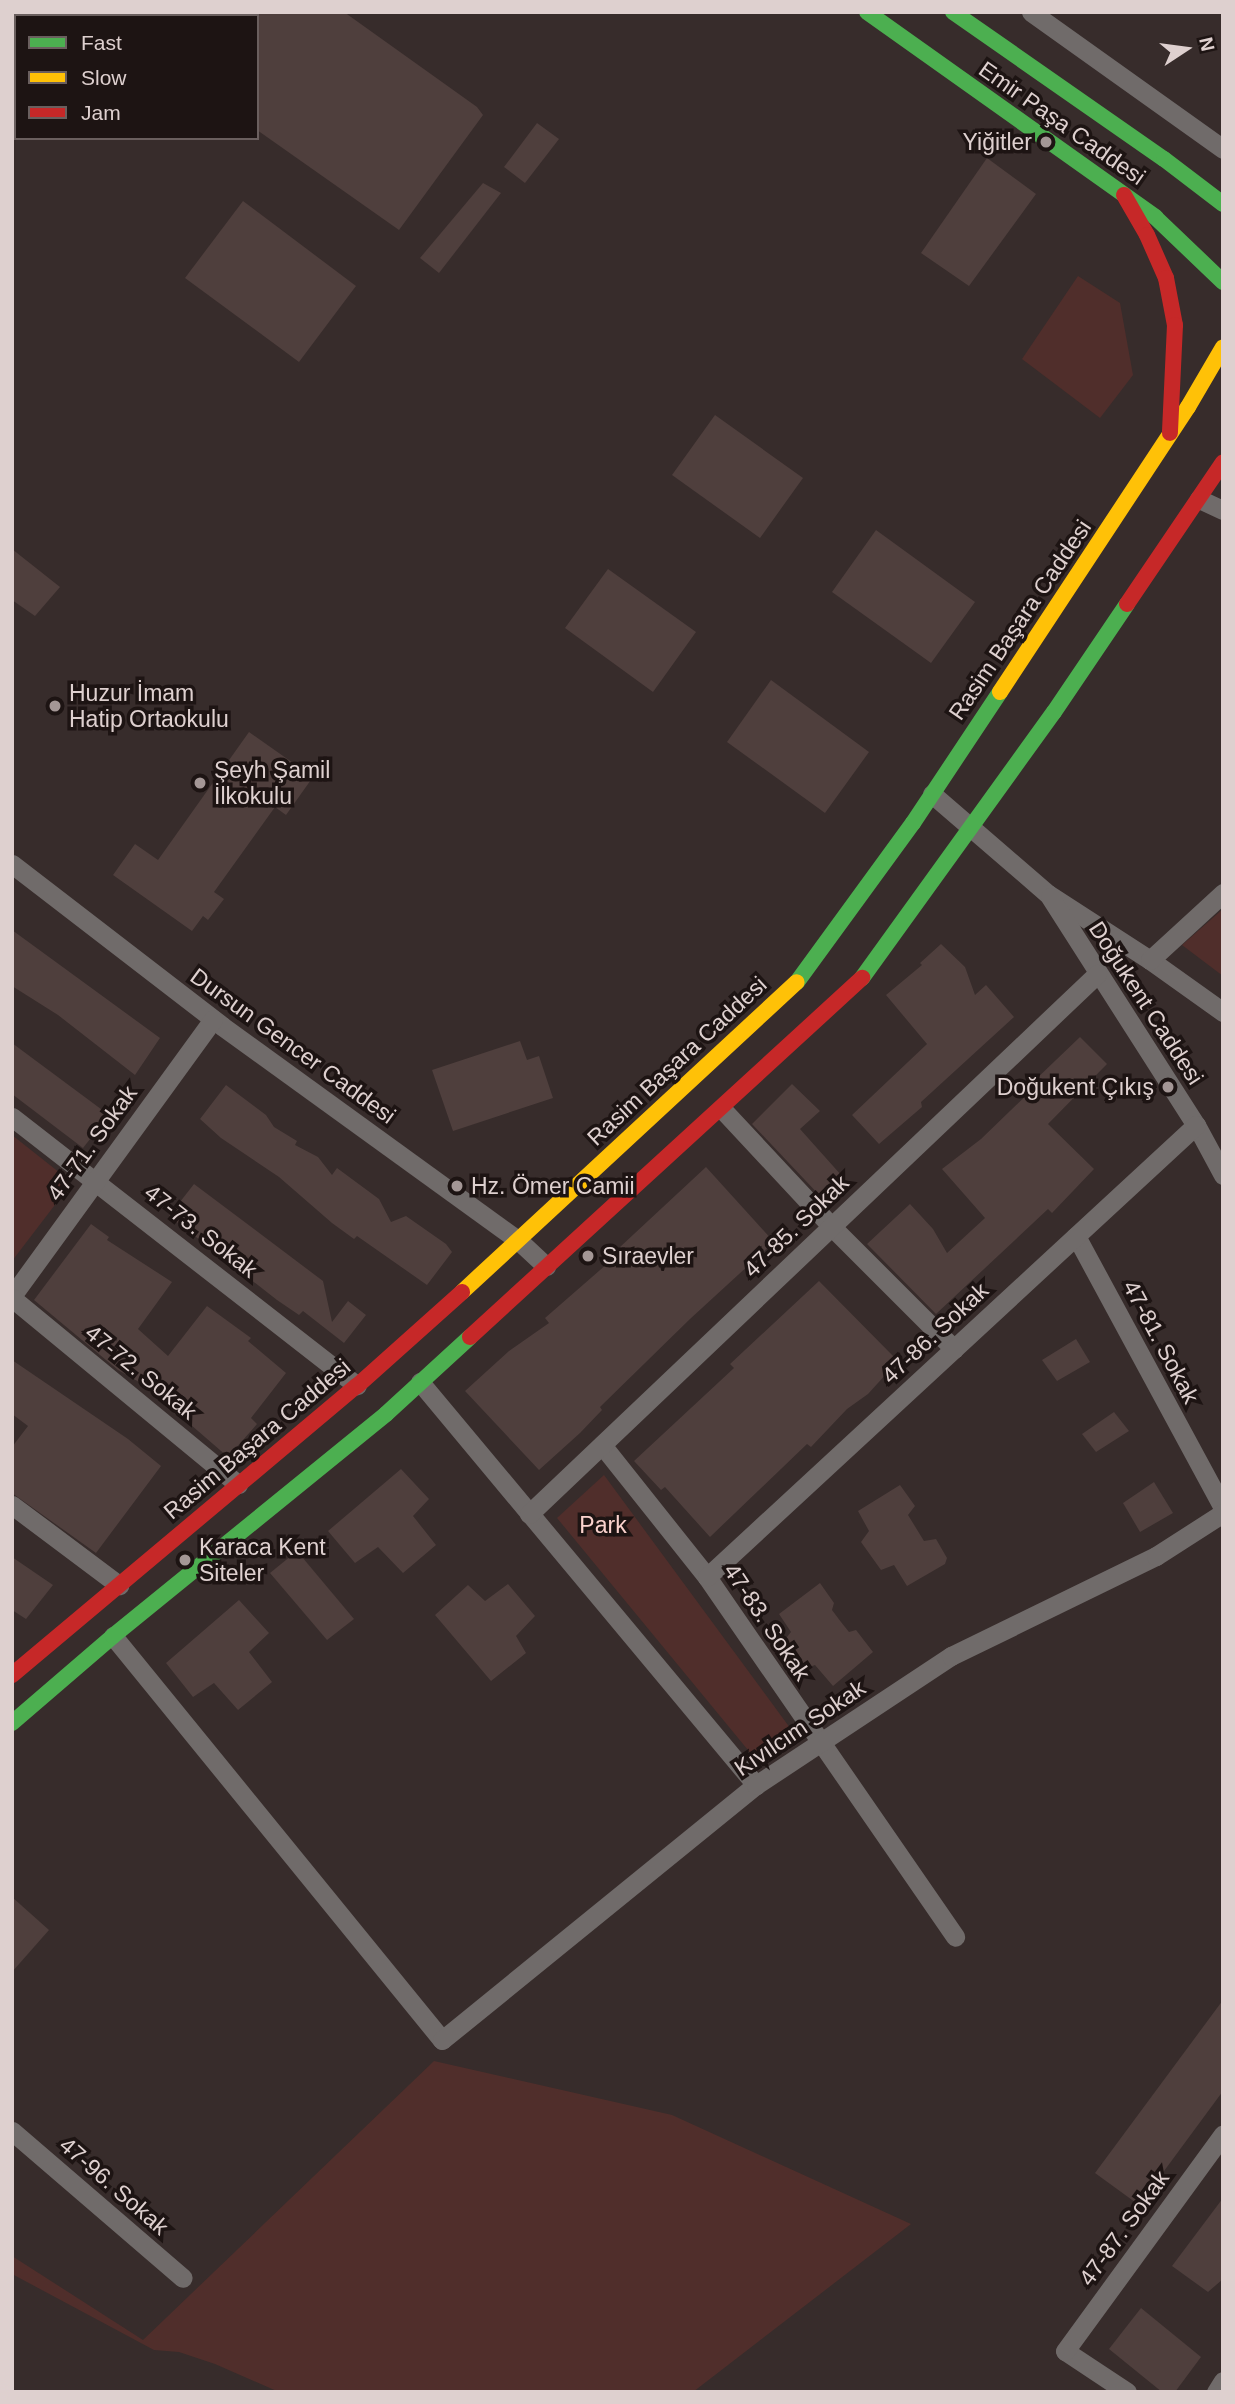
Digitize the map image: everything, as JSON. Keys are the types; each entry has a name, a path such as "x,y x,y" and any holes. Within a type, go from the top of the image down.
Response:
{"street":[{"name":"Emir Paşa Caddesi","path":"867,12 1155,217 1223,282"},
{"name":"Emir Paşa Caddesi","path":"953,12 1164,159 1223,204"},
{"path":"1031,12 1223,149"},
{"path":"1124,195 1147,235 1166,278 1175,325 1170,435"},
{"name":"Rasim Başara Caddesi","path":"12,1675 358,1386 519,1241 801,978 932,794 1170,435 1223,347"},
{"path":"12,1723 113,1636 386,1414 870,971 1223,462"},
{"path":"1210,483 1223,468"},
{"path":"1199,499 1223,510"},
{"path":"932,794 1048,894 1150,960 1223,1012"},
{"name":"Dursun Gencer Caddesi","path":"12,864 213,1019 519,1241 546,1266"},
{"path":"1150,960 1223,893"},
{"name":"Doğukent Caddesi","path":"1048,894 1196,1125 1223,1175"},
{"name":"47-85. Sokak","path":"529,1514 1097,974"},
{"name":"47-71. Sokak","path":"12,1297 213,1019"},
{"path":"722,1109 831,1226 954,1349"},
{"name":"47-73. Sokak","path":"12,1118 95,1179 358,1386"},
{"name":"47-86. Sokak","path":"707,1577 1196,1125"},
{"name":"47-81. Sokak","path":"1076,1236 1223,1511"},
{"name":"47-72. Sokak","path":"12,1297 238,1484"},
{"path":"420,1382 755,1785"},
{"name":"47-83. Sokak","path":"602,1445 707,1577 955,1937"},
{"path":"12,1505 119,1585"},
{"name":"Kıvılcım Sokak","path":"113,1636 442,2040 755,1785 950,1656 1156,1556 1223,1511"},
{"name":"47-96. Sokak","path":"12,2131 183,2278"},
{"name":"47-87. Sokak","path":"1127,2392 1065,2351 1222,2136"},
{"path":"1216,2392 1223,2381"}],"green space":[{"path":"1078,276 1120,303 1133,375 1100,418 1022,359"},
{"path":"1223,909 1223,976 1182,945"},
{"path":"12,1135 60,1173 64,1193 12,1261"},
{"name":"Park","path":"604,1475 793,1732 757,1761 557,1518"},
{"path":"434,2061 672,2115 911,2224 693,2392 279,2392 215,2364 179,2352 154,2350 12,2274 12,2256 143,2340"}],"building":[{"path":"344,12 477,107 483,115 399,230 259,131 257,14"},
{"path":"537,123 559,139 525,183 504,167"},
{"path":"987,158 1036,194 969,286 921,253"},
{"path":"483,183 501,193 439,273 420,258"},
{"path":"243,201 356,286 299,362 185,278"},
{"path":"715,415 803,478 760,538 672,475"},
{"path":"876,530 975,602 931,663 832,592"},
{"path":"12,549 60,587 35,616 12,600"},
{"path":"608,569 696,632 653,692 565,628"},
{"path":"771,680 869,752 825,813 727,742"},
{"path":"249,732 313,777 286,815 275,807 214,892 224,899 208,920 203,916 192,931 113,875 135,844 158,860"},
{"path":"12,930 160,1038 135,1075 58,1015 12,986"},
{"path":"941,944 965,967 975,995 986,985 1014,1017 921,1102 922,1107 879,1144 852,1115 927,1044 886,995 922,965 920,963"},
{"path":"1080,1037 1107,1064 1048,1124 1094,1169 1052,1213 1048,1209 936,1314 867,1244 910,1204 933,1229 947,1253 985,1218 942,1169 981,1139 1036,1086 1033,1082"},
{"path":"520,1041 527,1060 539,1056 553,1098 453,1131 432,1070"},
{"path":"12,1043 109,1115 83,1148 12,1094"},
{"path":"792,1084 820,1111 800,1129 842,1176 821,1197 752,1124"},
{"path":"226,1085 266,1115 274,1127 297,1141 295,1145 318,1157 332,1175 337,1168 379,1199 391,1222 406,1216 446,1244 452,1252 427,1285 357,1236 354,1239 332,1223 279,1177 221,1138 200,1119"},
{"path":"706,1167 774,1242 690,1319 600,1407 602,1410 580,1433 539,1470 465,1391 509,1351 549,1323 545,1318 623,1250 620,1247"},
{"path":"194,1184 323,1281 332,1322 348,1301 366,1315 344,1343 303,1311 299,1315 277,1300 169,1216"},
{"path":"91,1224 109,1237 107,1240 172,1282 138,1329 168,1356 207,1306 251,1338 248,1341 286,1373 251,1418 257,1424 228,1457 146,1386 118,1370 34,1300"},
{"path":"819,1281 898,1361 868,1394 847,1409 811,1447 807,1444 710,1537 665,1487 661,1490 634,1461 734,1368 730,1364"},
{"path":"1076,1339 1090,1362 1057,1381 1042,1360"},
{"path":"12,1360 128,1439 161,1466 96,1553 12,1493 12,1447 28,1426 12,1414"},
{"path":"1114,1412 1129,1431 1096,1452 1082,1434"},
{"path":"401,1469 429,1499 413,1516 436,1545 403,1573 378,1547 355,1563 328,1531"},
{"path":"1154,1482 1173,1513 1140,1532 1123,1503"},
{"path":"900,1485 915,1506 908,1515 924,1541 936,1539 947,1558 945,1564 907,1586 894,1565 881,1570 861,1542 869,1531 858,1511"},
{"path":"297,1551 354,1619 327,1640 270,1573"},
{"path":"12,1557 53,1585 26,1619 12,1610"},
{"path":"820,1583 834,1603 832,1610 841,1622 849,1632 856,1630 873,1652 833,1686 815,1665 804,1669 799,1664 783,1642 791,1632 779,1614"},
{"path":"508,1584 535,1616 516,1636 526,1653 491,1681 435,1615 468,1585 485,1601"},
{"path":"239,1600 269,1633 249,1652 272,1682 238,1710 214,1683 193,1697 166,1663"},
{"path":"12,1897 49,1930 12,1972"},
{"path":"1223,2000 1223,2091 1139,2205 1095,2173"},
{"path":"1223,2198 1223,2279 1208,2292 1172,2266"},
{"path":"1141,2308 1201,2357 1175,2392 1162,2392 1109,2349"}],"traffic: fast":[{"path":"867,12 1155,217 1223,282"},
{"path":"953,12 1164,159 1223,204"},
{"path":"862,978 1054,712 1127,604"},
{"path":"797,982 913,823 1000,692"},
{"path":"12,1723 113,1636 386,1414 470,1337"}],"traffic: slow":[{"path":"1000,692 1188,407 1223,347"},
{"path":"462,1292 797,982"}],"traffic: jam":[{"path":"1124,195 1147,235 1166,278 1175,325 1170,433"},
{"path":"1127,604 1223,462"},
{"path":"470,1337 862,978"},
{"path":"12,1675 357,1386 462,1292"}],"place":[{"name":"Yiğitler","path":"1046,142"},
{"name":"Huzur İmam Hatip Ortaokulu","path":"55,706"},
{"name":"Şeyh Şamil İlkokulu","path":"200,783"},
{"name":"Doğukent Çıkış","path":"1168,1087"},
{"name":"Hz. Ömer Camii","path":"457,1186"},
{"name":"Sıraevler","path":"588,1256"},
{"name":"Karaca Kent Siteler","path":"185,1560"}]}
